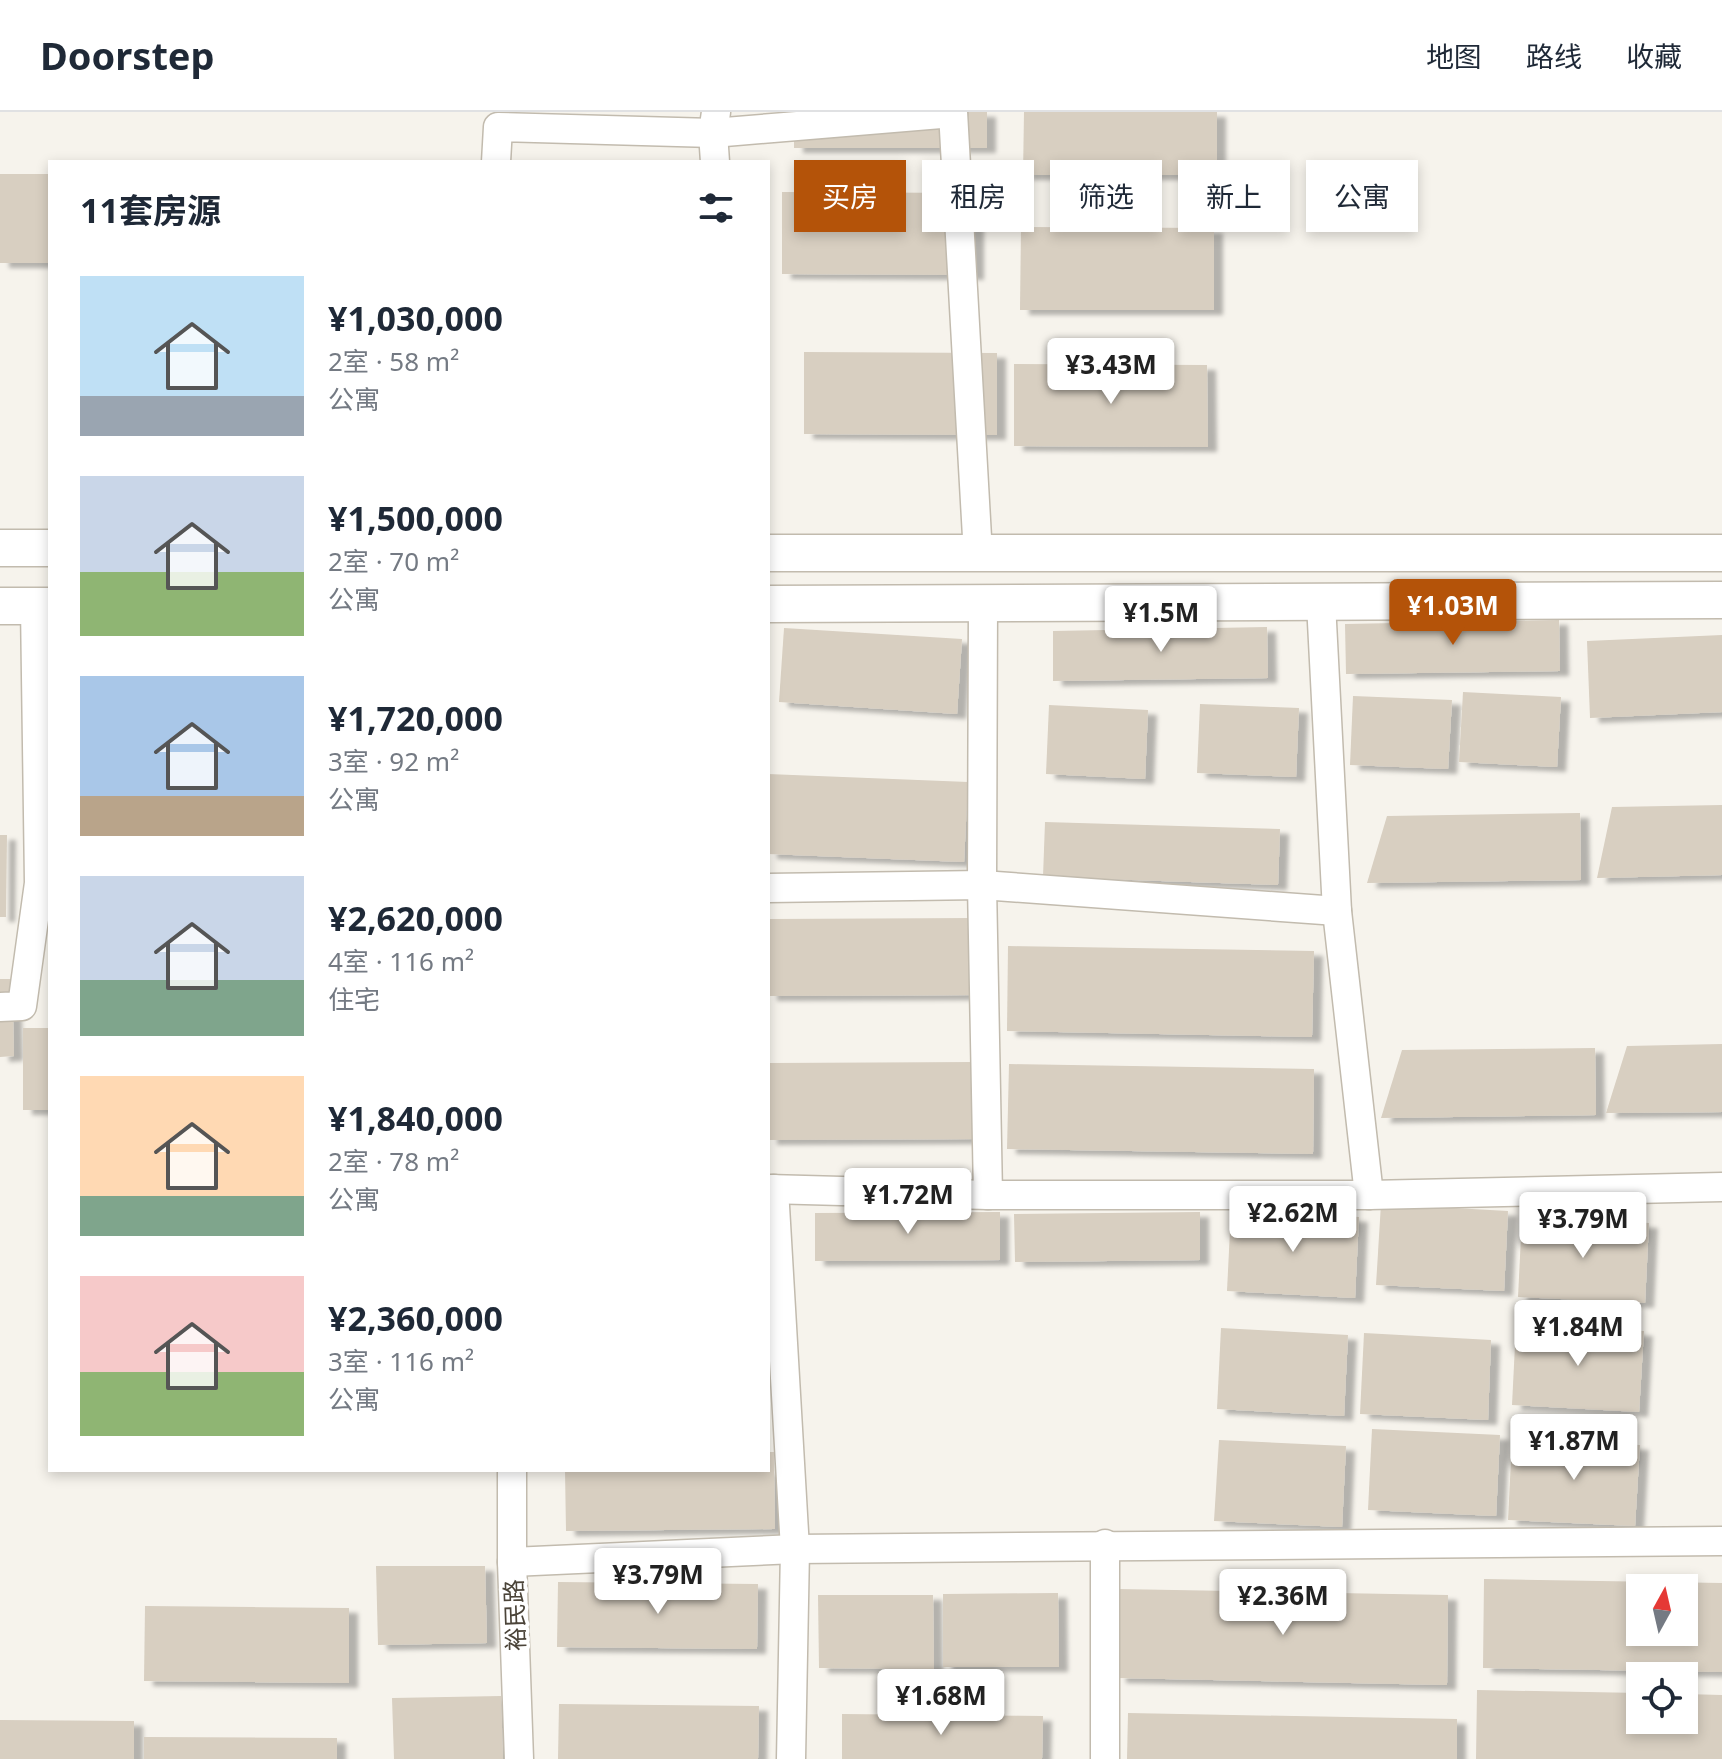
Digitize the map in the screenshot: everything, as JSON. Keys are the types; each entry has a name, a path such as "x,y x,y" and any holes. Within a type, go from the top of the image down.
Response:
{"street":[{"path":"496,160 498,127 714,123 953,113 978,555"},
{"path":"714,123 715,160"},
{"path":"0,548 48,548"},
{"path":"770,553 1722,553"},
{"path":"770,604 1722,600"},
{"path":"1321,603 1337,911 1369,1195"},
{"path":"983,605 982,885 988,1195"},
{"path":"0,1007 22,1006 45,883 28,606"},
{"path":"770,888 982,885 1337,911"},
{"path":"791,1759 795,1549 771,1189 988,1195 1369,1195 1722,1187"},
{"name":"裕民路","path":"512,1472 519,1759"},
{"path":"512,1562 795,1549 1722,1541"},
{"path":"1105,1544 1105,1759"}],"building":[{"path":"794,112 987,112 987,148 794,148"},
{"path":"1024,112 1217,112 1217,160 1178,160 1178,175 1162,175 1162,160 1050,160 1050,175 1034,175 1034,160 1023,160"},
{"path":"0,174 48,174 48,263 0,263"},
{"path":"782,192 794,192 794,232 906,232 906,193 922,193 922,232 975,232 975,275 782,274"},
{"path":"1034,227 1050,227 1050,232 1162,232 1162,228 1178,228 1178,232 1214,232 1214,310 1020,310 1021,232 1034,232"},
{"path":"804,352 997,353 997,435 804,434"},
{"path":"1014,364 1207,365 1208,447 1014,446"},
{"path":"1559,620 1560,671 1346,674 1345,624"},
{"path":"1267,627 1268,678 1053,681 1053,631"},
{"path":"784,628 962,639 957,714 779,702"},
{"path":"1722,635 1722,712 1590,718 1587,641"},
{"path":"1463,692 1561,697 1557,767 1459,762"},
{"path":"1353,696 1452,700 1448,769 1350,765"},
{"path":"1200,704 1299,708 1296,777 1197,773"},
{"path":"1049,705 1148,710 1145,779 1046,774"},
{"path":"770,774 968,782 964,862 770,854"},
{"path":"1722,805 1722,875 1597,878 1612,807"},
{"path":"1580,813 1581,880 1367,883 1387,816"},
{"path":"1045,822 1280,829 1278,885 1043,877"},
{"path":"0,835 7,835 6,917 0,917"},
{"path":"975,918 976,995 770,996 770,919"},
{"path":"1008,946 1314,951 1312,1037 1007,1031"},
{"path":"0,979 12,979 14,1056 0,1057"},
{"path":"23,1028 48,1028 48,1110 23,1110"},
{"path":"1722,1044 1722,1112 1606,1113 1627,1046"},
{"path":"1595,1048 1596,1115 1381,1118 1402,1050"},
{"path":"976,1062 976,1139 770,1140 770,1063"},
{"path":"1009,1064 1314,1069 1313,1154 1007,1149"},
{"path":"1381,1204 1508,1211 1504,1291 1376,1285"},
{"path":"1231,1210 1359,1217 1355,1298 1227,1291"},
{"path":"1000,1212 1000,1260 815,1261 815,1213"},
{"path":"1200,1212 1200,1260 1015,1262 1014,1214"},
{"path":"1522,1216 1649,1223 1645,1303 1518,1297"},
{"path":"1516,1325 1644,1331 1639,1412 1512,1405"},
{"path":"1221,1328 1348,1335 1344,1416 1217,1409"},
{"path":"1364,1333 1491,1340 1488,1420 1360,1414"},
{"path":"1372,1429 1500,1435 1496,1516 1368,1510"},
{"path":"1512,1439 1640,1445 1635,1526 1508,1520"},
{"path":"1219,1440 1346,1446 1342,1527 1214,1521"},
{"path":"770,1452 774,1452 775,1529 566,1531 565,1472 770,1472"},
{"path":"376,1566 485,1566 487,1643 378,1645"},
{"path":"1484,1579 1626,1581 1626,1646 1698,1646 1698,1583 1722,1583 1722,1672 1698,1672 1698,1662 1626,1662 1626,1670 1483,1668"},
{"path":"558,1582 758,1584 757,1649 557,1647"},
{"path":"1118,1589 1448,1595 1447,1685 1117,1678"},
{"path":"1058,1593 1059,1667 943,1667 943,1594"},
{"path":"818,1595 933,1595 934,1669 819,1668"},
{"path":"145,1606 349,1608 349,1683 144,1681"},
{"path":"1477,1690 1626,1693 1626,1734 1698,1734 1698,1694 1722,1695 1722,1759 1476,1759"},
{"path":"501,1696 503,1759 394,1759 392,1698"},
{"path":"559,1704 759,1706 758,1759 558,1759"},
{"path":"1128,1713 1457,1719 1457,1759 1127,1759"},
{"path":"842,1714 1043,1716 1042,1759 842,1759"},
{"path":"0,1720 134,1721 134,1759 0,1759"},
{"path":"144,1737 337,1738 337,1759 144,1759"}]}
